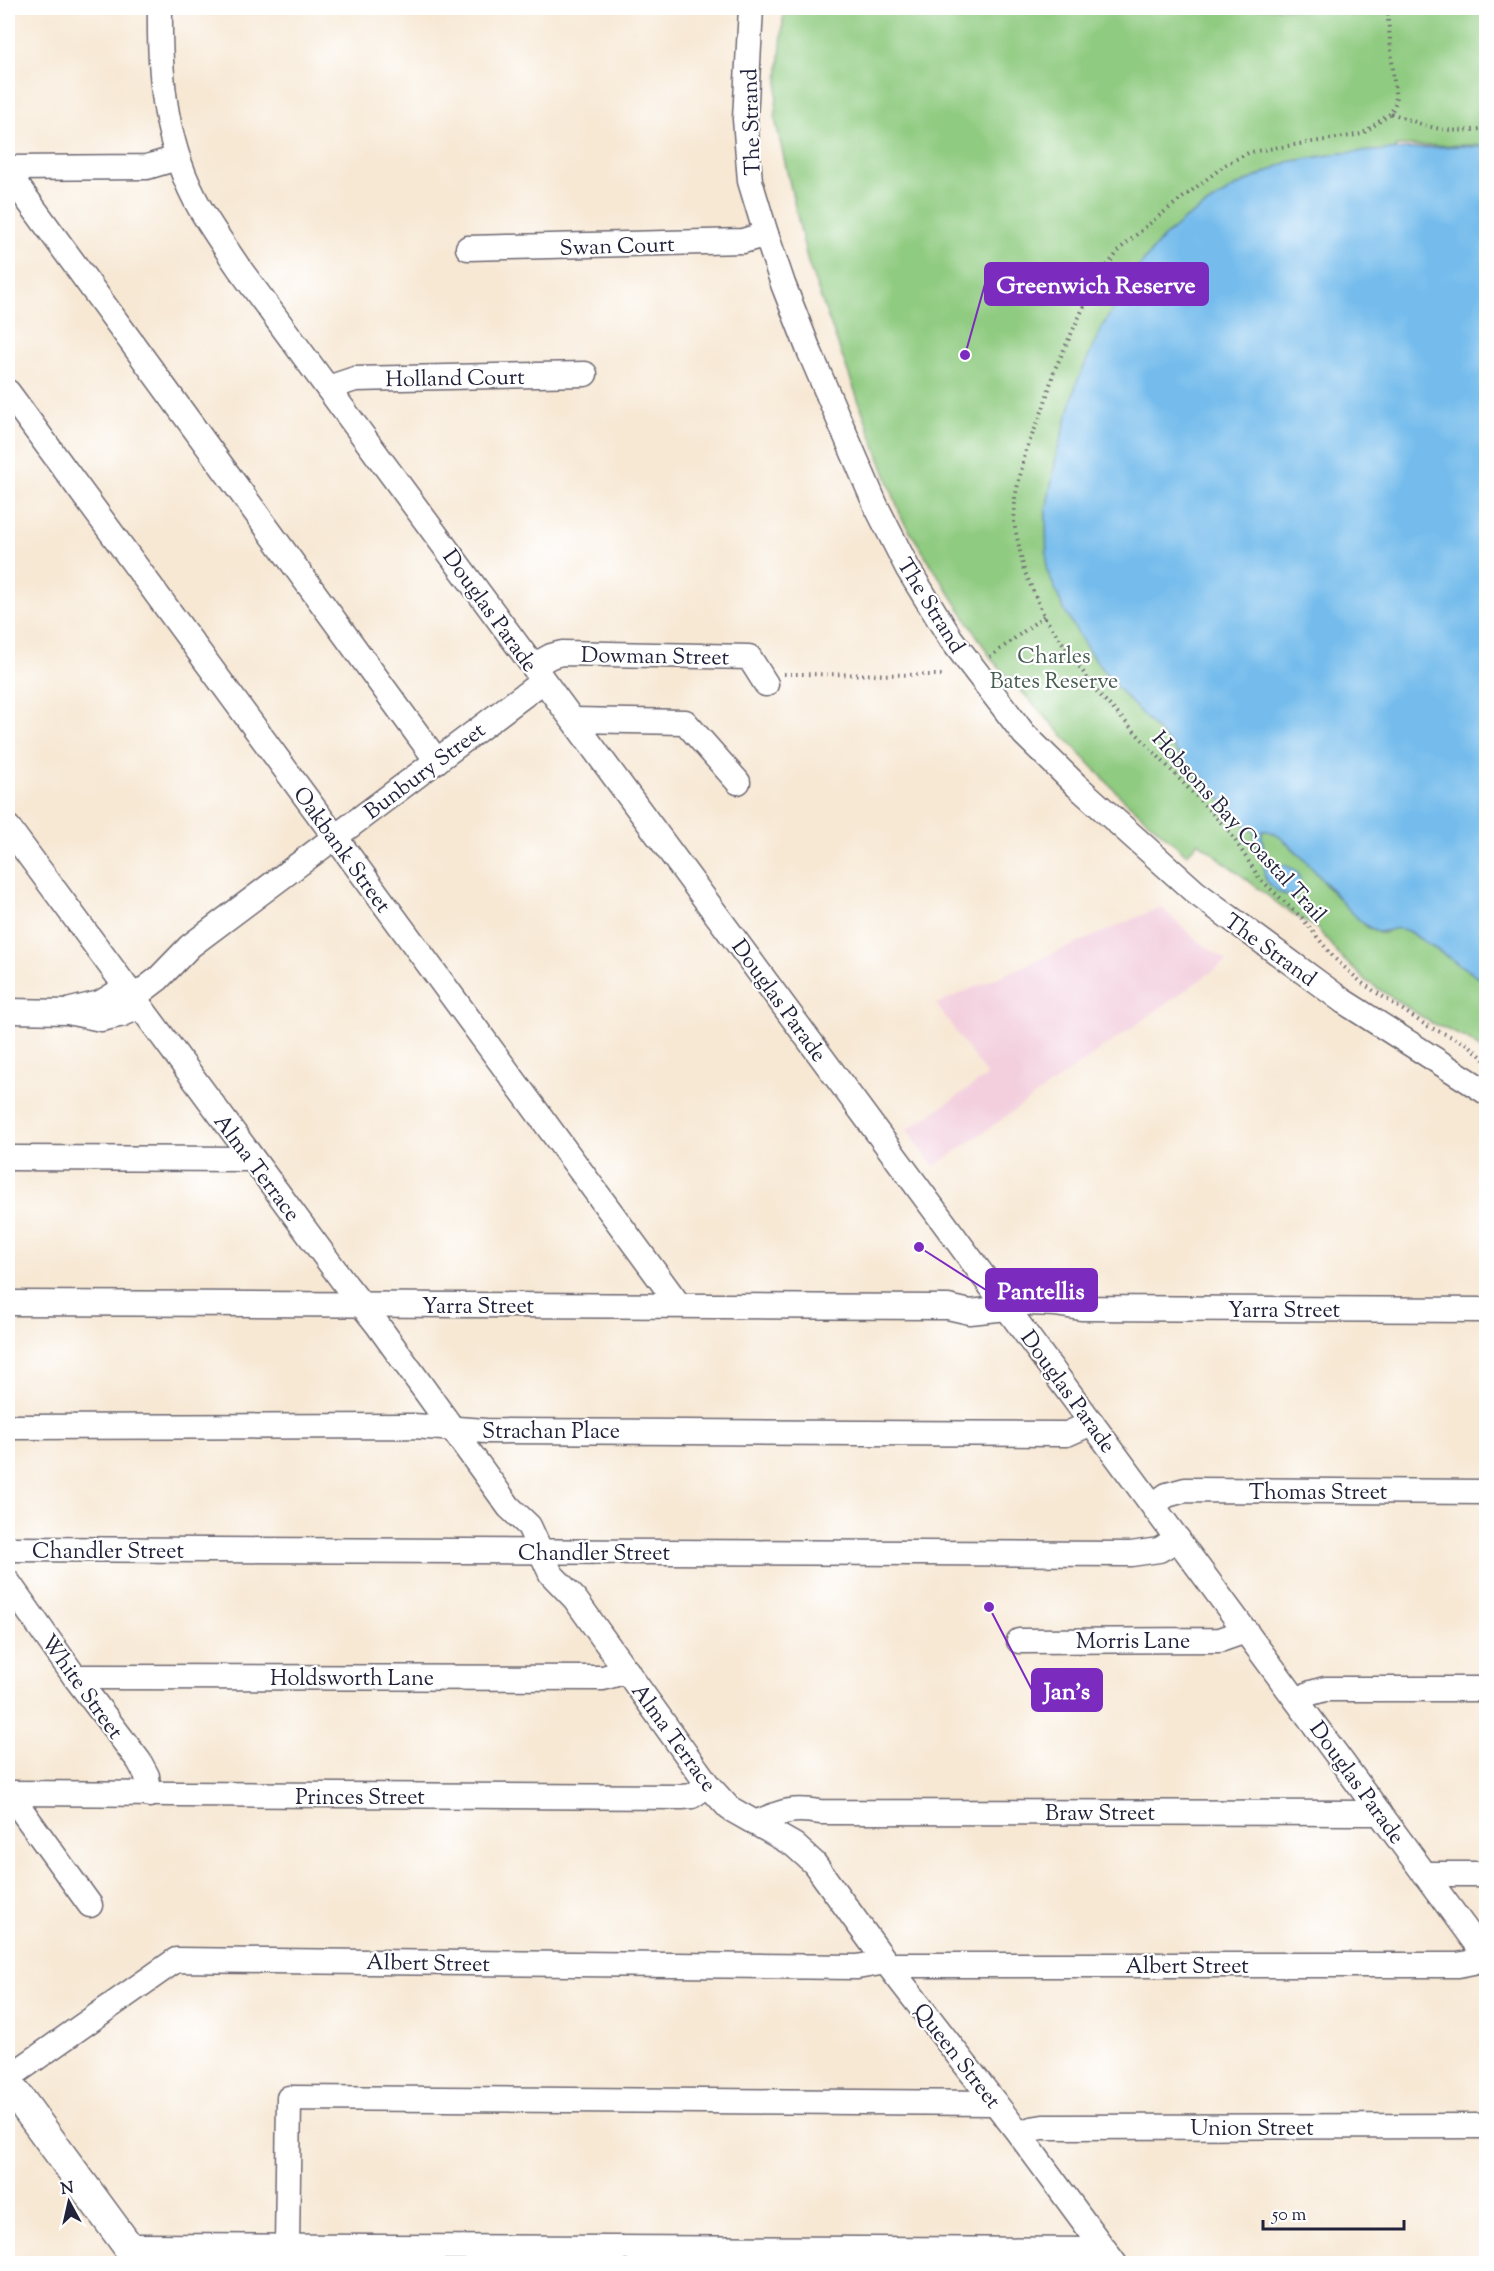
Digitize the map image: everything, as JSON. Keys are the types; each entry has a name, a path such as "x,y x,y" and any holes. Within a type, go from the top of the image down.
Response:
{"main road":[{"path":"8,2083 134,2255"}],"street":[{"name":"Douglas Parade","path":"160,8 162,80 167,120 177,158 200,208 239,268 1486,1956"},
{"name":"The Strand","path":"751,8 745,119 750,181 766,234 808,348 876,506 908,569 951,639 1024,734 1103,810 1195,892 1343,1001 1486,1092"},
{"path":"8,168 147,167 177,158"},
{"path":"8,173 437,761"},
{"name":"Swan Court","path":"468,248 743,241 766,234"},
{"name":"Holland Court","path":"328,388 355,379 585,374"},
{"name":"Oakbank Street","path":"8,392 679,1305"},
{"name":"Dowman Street","path":"538,674 551,656 562,653 749,657 763,678"},
{"name":"Bunbury Street","path":"8,1011 63,1012 130,995 146,970 190,946 437,761 538,674"},
{"path":"573,720 685,722 738,782"},
{"name":"Alma Terrace","path":"8,827 130,995 454,1428 509,1507 529,1526 551,1574 575,1599 708,1785 729,1809 799,1848"},
{"path":"8,1158 252,1159"},
{"path":"948,1307 968,1297 987,1280"},
{"name":"Yarra Street","path":"8,1303 948,1307 970,1312 1005,1305 1055,1304 1081,1308 1486,1310"},
{"name":"Yarra Street","path":"1029,1338 1040,1322 1049,1315 1081,1308"},
{"name":"Strachan Place","path":"8,1427 413,1426 486,1431 1067,1434 1092,1423"},
{"name":"Thomas Street","path":"1153,1505 1170,1494 1185,1490 1486,1492"},
{"name":"Chandler Street","path":"8,1549 1131,1554 1159,1550 1178,1539"},
{"name":"White Street","path":"8,1582 75,1677 139,1761 147,1776 149,1795"},
{"name":"Morris Lane","path":"1020,1641 1220,1640 1246,1631"},
{"name":"Holdsworth Lane","path":"75,1677 603,1678 627,1671"},
{"path":"1298,1700 1315,1691 1325,1689 1486,1689"},
{"name":"Princes Street","path":"8,1793 682,1797 694,1795 708,1785"},
{"path":"8,1793 90,1905"},
{"name":"Braw Street","path":"755,1823 789,1809 820,1812 1380,1812"},
{"path":"799,1848 796,1830 798,1822 820,1812"},
{"name":"Queen Street","path":"799,1848 814,1863 1110,2257"},
{"path":"1425,1874 1486,1874"},
{"name":"Albert Street","path":"8,2078 176,1960 857,1967 887,1963 1458,1965 1486,1956"},
{"path":"286,2247 289,2098 995,2103"},
{"name":"Union Street","path":"1020,2135 1031,2129 1043,2127 1486,2126"},
{"path":"134,2255 286,2247 1110,2257"}],"path":[{"path":"1387,8 1396,102 1391,113 1432,129 1463,132 1486,128"},
{"name":"Hobsons Bay Coastal Trail","path":"1391,113 1362,134 1250,152 1226,165 1122,247 1106,267 1084,304 1058,361 1043,409 1026,450 1015,497 1014,523 1024,570 1044,616 1098,693 1212,811 1229,831 1260,879 1302,918 1335,959 1371,989 1427,1026 1468,1044 1486,1061"},
{"path":"985,661 1044,616"},
{"path":"763,678 945,675"}],"shaded area":[{"path":"1161,907 1194,938 1227,961 934,1167 907,1130 987,1076 936,1004"}],"green space":[{"name":"Charles Bates Reserve","path":"784,8 1486,8 1486,145 1396,146 1395,150 1342,153 1288,162 1235,187 1185,219 1162,239 1139,267 1102,327 1077,382 1057,453 1046,511 1047,570 1065,612 1249,829 1275,832 1318,872 1326,886 1368,928 1379,933 1398,927 1408,931 1486,982 1486,1053 1466,1038 1430,1022 1366,981 1339,955 1318,929 1285,909 1198,842 1187,855 1122,798 993,661 902,519 808,263 775,119"}],"water":[{"path":"1455,146 1486,147 1486,982 1408,931 1396,929 1380,932 1370,928 1345,906 1286,842 1273,833 1262,831 1265,851 1269,858 1293,869 1297,872 1300,881 1297,894 1292,896 1281,893 1270,885 1265,877 1254,830 1249,829 1112,682 1088,650 1065,612 1047,570 1046,511 1057,453 1077,382 1102,327 1139,267 1162,239 1185,219 1235,187 1288,162 1342,153"}],"place":[{"name":"Greenwich Reserve","path":"965,355"},
{"name":"Pantellis","path":"919,1247"},
{"name":"Jan's","path":"989,1607"}]}
